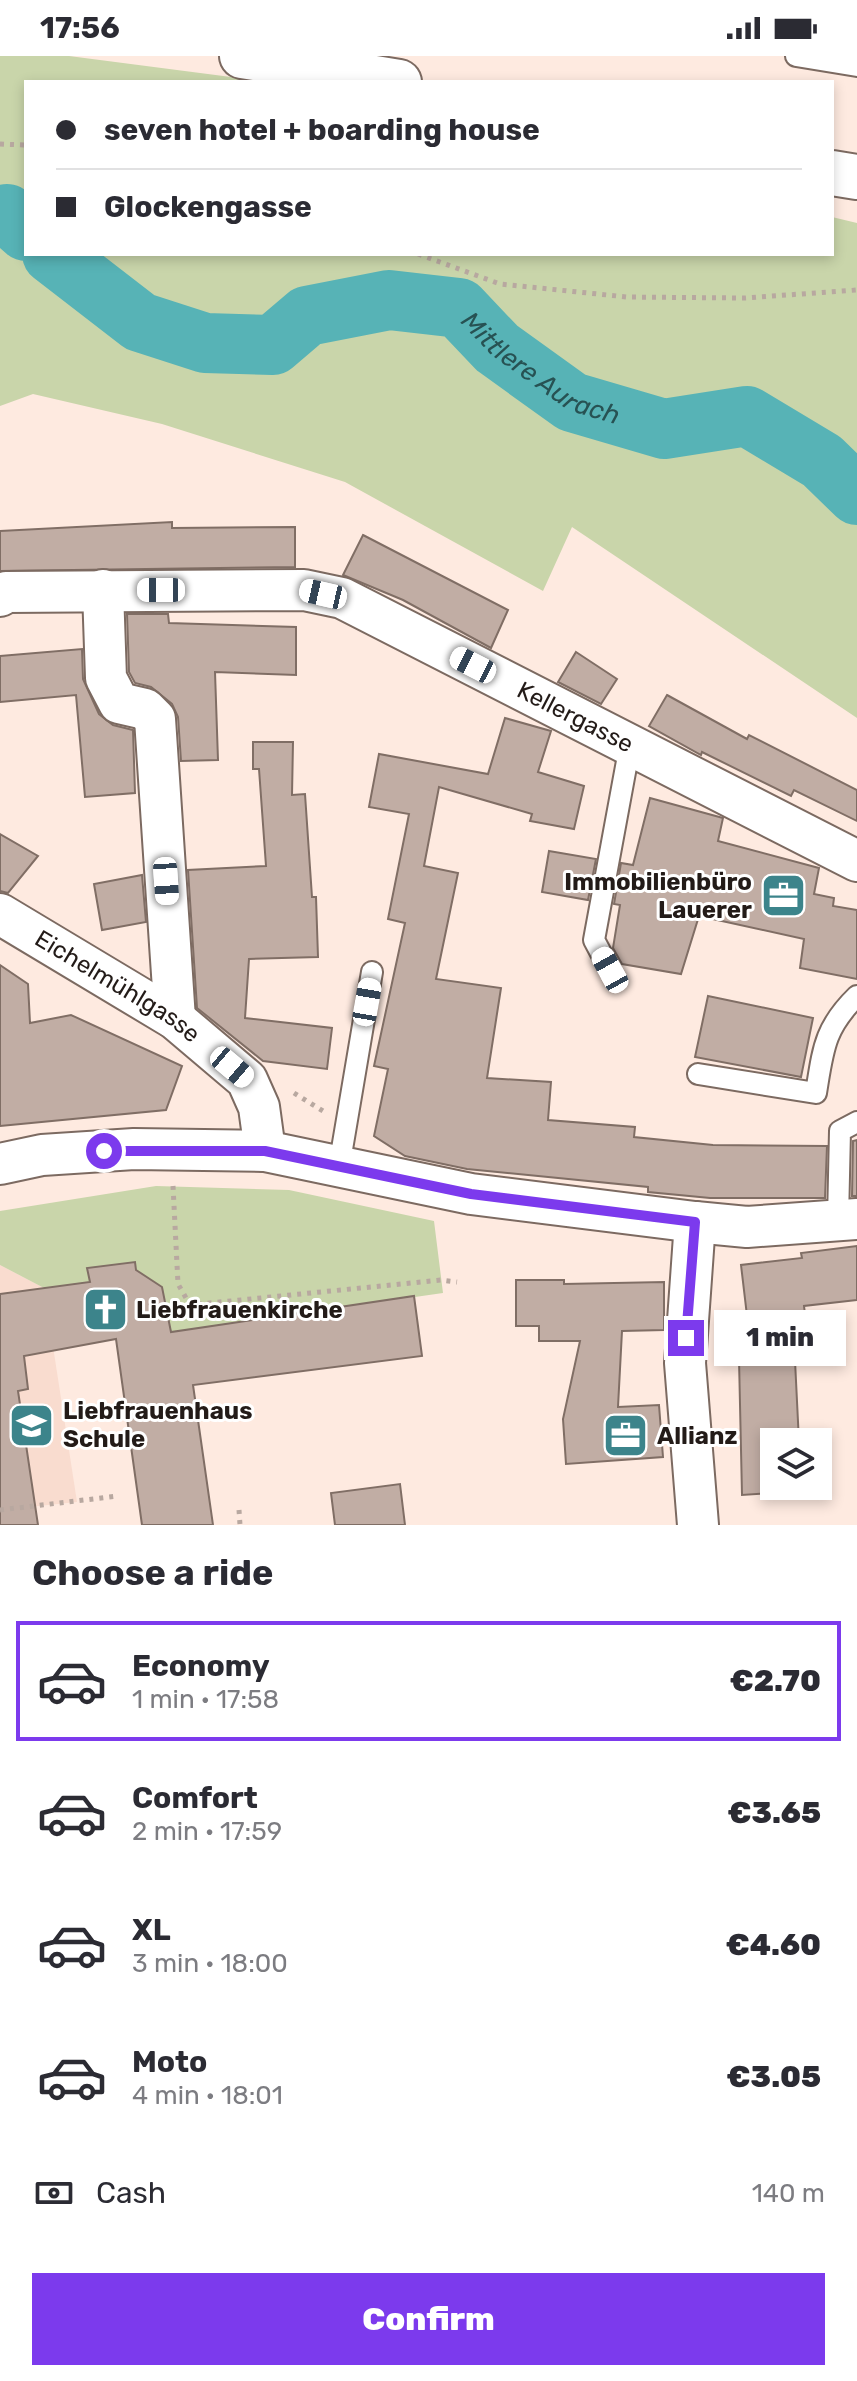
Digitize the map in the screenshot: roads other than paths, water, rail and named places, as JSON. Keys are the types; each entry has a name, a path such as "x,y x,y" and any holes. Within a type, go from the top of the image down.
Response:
{"street":[{"path":"261,57 388,80"},
{"path":"834,173 857,177"},
{"path":"103,590 108,688 119,703 145,709 155,719 175,1019"},
{"name":"Kellergasse","path":"0,596 6,592 103,590 304,590 342,598 857,861"},
{"name":"Eichelmühlgasse","path":"0,914 83,976 175,1019 247,1080 259,1107 265,1151"},
{"path":"0,1164 42,1155 134,1149 265,1151 471,1194 695,1222 747,1227 848,1219"},
{"path":"695,1222 685,1363 698,1525"}],"lane":[{"path":"796,56 857,66"},
{"path":"610,970 594,940 630,745"},
{"path":"339,1167 372,972"},
{"path":"698,1074 816,1093 826,1034 838,1014 857,996"},
{"path":"848,1219 840,1131 857,1122"}],"waterway":[{"name":"Mittlere Aurach","path":"0,216 7,214 24,229"},
{"name":"Mittlere Aurach","path":"55,256 140,322 205,343 273,345 307,316 389,300 459,308 497,348 572,402 664,429 747,416 822,461 857,495"}],"place":[{"name":"Immobilienbüro Lauerer","path":"783,896"},
{"name":"Liebfrauenkirche","path":"105,1310"},
{"name":"Liebfrauenhaus Schule","path":"32,1425"},
{"name":"Allianz","path":"626,1436"}]}
